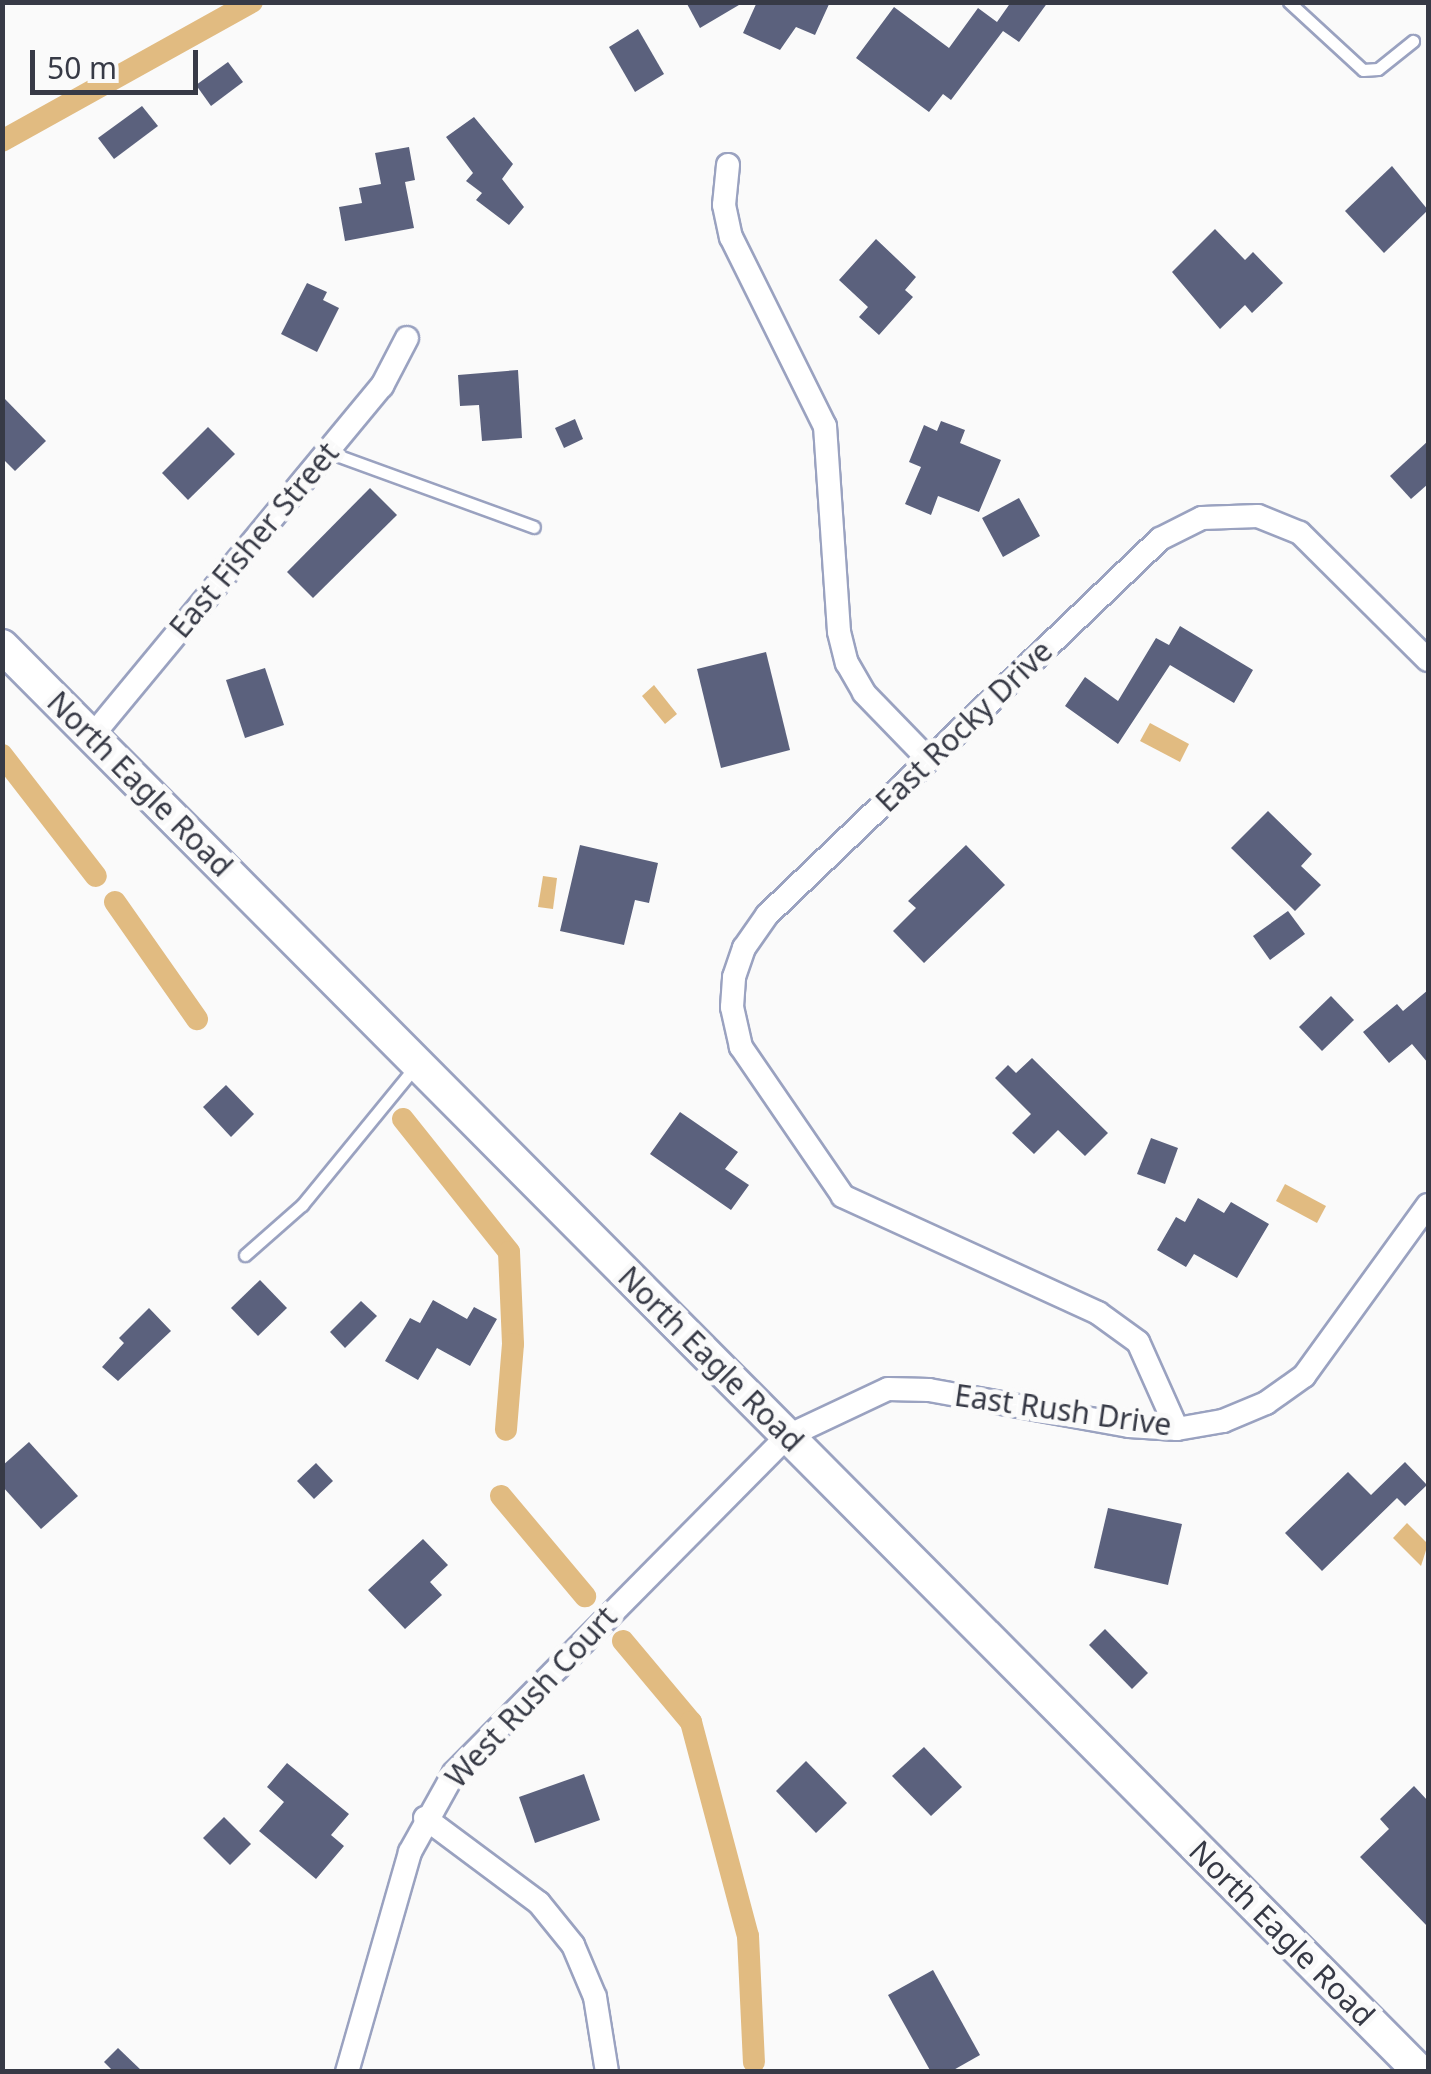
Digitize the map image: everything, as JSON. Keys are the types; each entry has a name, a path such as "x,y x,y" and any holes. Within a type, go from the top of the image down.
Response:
{"main road":[{"name":"North Eagle Road","path":"2,646 1420,2072"}],"street":[{"path":"728,165 724,205 731,237 825,426 839,632 847,663 864,693 929,760"},
{"name":"East Fisher Street","path":"92,736 382,386 407,338"},
{"name":"East Rocky Drive","path":"1177,1428 1163,1384 1138,1342 1098,1313 843,1196 741,1047 732,1008 734,977 744,948 768,915 1160,539 1202,518 1227,514 1258,516 1300,532 1428,660"},
{"name":"East Rush Drive","path":"788,1436 888,1389 1177,1428 1252,1409 1304,1376 1428,1205"},
{"name":"West Rush Court","path":"347,2072 398,1886 426,1818 488,1734 788,1436"},
{"path":"426,1818 539,1903 572,1945 594,1996 607,2072"}],"lane":[{"path":"1289,2 1363,70 1378,69 1413,41"},
{"path":"328,452 534,527"},
{"path":"246,1254 302,1205 418,1063"}],"shaded area":[{"path":"654,685 677,714 665,724 642,696"},
{"path":"1150,723 1189,744 1180,762 1140,741"},
{"path":"543,876 557,878 553,909 538,907"},
{"path":"1285,1184 1326,1206 1317,1223 1276,1201"},
{"path":"1407,1523 1428,1544 1421,1566 1393,1538"}],"building":[{"path":"686,2 744,2 700,28"},
{"path":"757,2 830,2 815,35 796,27 780,50 743,33"},
{"path":"1011,2 1048,2 1019,42 1003,31 951,100 943,94 929,112 856,58 894,7 949,48 978,8 997,22"},
{"path":"638,29 664,74 635,92 609,47"},
{"path":"228,62 243,82 211,106 196,85"},
{"path":"142,106 158,126 114,159 98,138"},
{"path":"474,117 513,164 502,179 524,207 509,225 476,200 482,193 466,181 473,173 446,137"},
{"path":"409,147 415,180 405,182 414,228 345,241 339,207 362,203 359,188 381,184 375,153"},
{"path":"1392,166 1428,210 1384,253 1345,211"},
{"path":"1215,229 1245,260 1253,252 1283,283 1252,313 1245,305 1220,329 1172,272"},
{"path":"876,239 916,277 905,290 913,297 879,335 859,317 868,307 839,280"},
{"path":"307,283 327,292 323,300 339,308 317,352 281,334"},
{"path":"518,370 522,438 482,441 479,405 460,406 458,375"},
{"path":"2,396 46,441 15,471 2,458"},
{"path":"575,419 583,439 564,448 555,428"},
{"path":"941,421 965,430 960,443 1001,460 979,512 938,496 931,515 905,504 921,467 909,462 924,425 937,431"},
{"path":"208,427 235,454 188,500 162,473"},
{"path":"1428,441 1428,484 1411,499 1390,476"},
{"path":"370,488 397,515 313,598 287,572"},
{"path":"1019,498 1040,536 1003,557 982,518"},
{"path":"1180,626 1253,670 1234,703 1170,665 1118,744 1065,706 1085,677 1118,701 1156,638 1169,645"},
{"path":"766,652 790,750 721,768 697,669"},
{"path":"265,668 284,725 245,738 226,680"},
{"path":"1268,811 1312,854 1301,866 1321,885 1295,911 1231,848"},
{"path":"580,845 658,863 649,903 635,900 624,945 560,931"},
{"path":"966,845 1005,885 924,963 893,931 916,908 908,901"},
{"path":"1288,911 1305,934 1270,960 1253,936"},
{"path":"1428,990 1428,1063 1412,1044 1389,1063 1363,1032 1397,1004 1403,1011"},
{"path":"1331,996 1354,1020 1322,1051 1299,1027"},
{"path":"1032,1058 1108,1133 1085,1156 1058,1130 1034,1154 1012,1133 1031,1114 995,1078 1008,1065 1016,1073"},
{"path":"226,1085 254,1114 231,1137 203,1107"},
{"path":"680,1112 738,1152 725,1169 749,1185 731,1210 650,1154"},
{"path":"1151,1138 1178,1148 1165,1184 1137,1174"},
{"path":"1198,1198 1224,1213 1231,1202 1269,1224 1237,1278 1194,1254 1186,1267 1157,1250 1176,1217 1185,1222"},
{"path":"260,1280 287,1308 258,1336 231,1308"},
{"path":"433,1300 467,1319 474,1307 497,1319 470,1366 437,1348 418,1380 385,1361 410,1318 420,1323"},
{"path":"361,1301 377,1316 345,1348 330,1332"},
{"path":"149,1308 171,1331 118,1381 102,1367 124,1343 119,1338"},
{"path":"29,1442 78,1496 41,1529 2,1486 2,1466"},
{"path":"1405,1462 1427,1485 1405,1506 1397,1498 1322,1571 1285,1533 1348,1472 1371,1495"},
{"path":"316,1463 333,1481 314,1499 297,1481"},
{"path":"1108,1508 1182,1524 1168,1585 1094,1568"},
{"path":"423,1539 448,1565 430,1582 442,1595 405,1629 368,1590"},
{"path":"1105,1629 1148,1673 1132,1689 1089,1645"},
{"path":"924,1747 962,1787 931,1816 892,1776"},
{"path":"806,1761 847,1803 816,1833 776,1791"},
{"path":"287,1763 349,1814 331,1835 344,1846 316,1879 259,1831 284,1802 267,1787"},
{"path":"584,1774 600,1820 535,1843 519,1797"},
{"path":"1414,1786 1428,1801 1428,1927 1360,1857 1389,1829 1380,1819"},
{"path":"224,1817 251,1844 230,1865 203,1838"},
{"path":"933,1970 980,2055 950,2072 931,2072 888,1995"},
{"path":"118,2048 143,2072 114,2072 104,2062"}],"waterway":[{"path":"2,141 252,2"},
{"path":"2,755 96,876"},
{"path":"115,902 197,1019"},
{"path":"403,1119 509,1252 513,1344 506,1430"},
{"path":"501,1496 585,1596"},
{"path":"623,1641 691,1722 748,1936 754,2062"}]}
